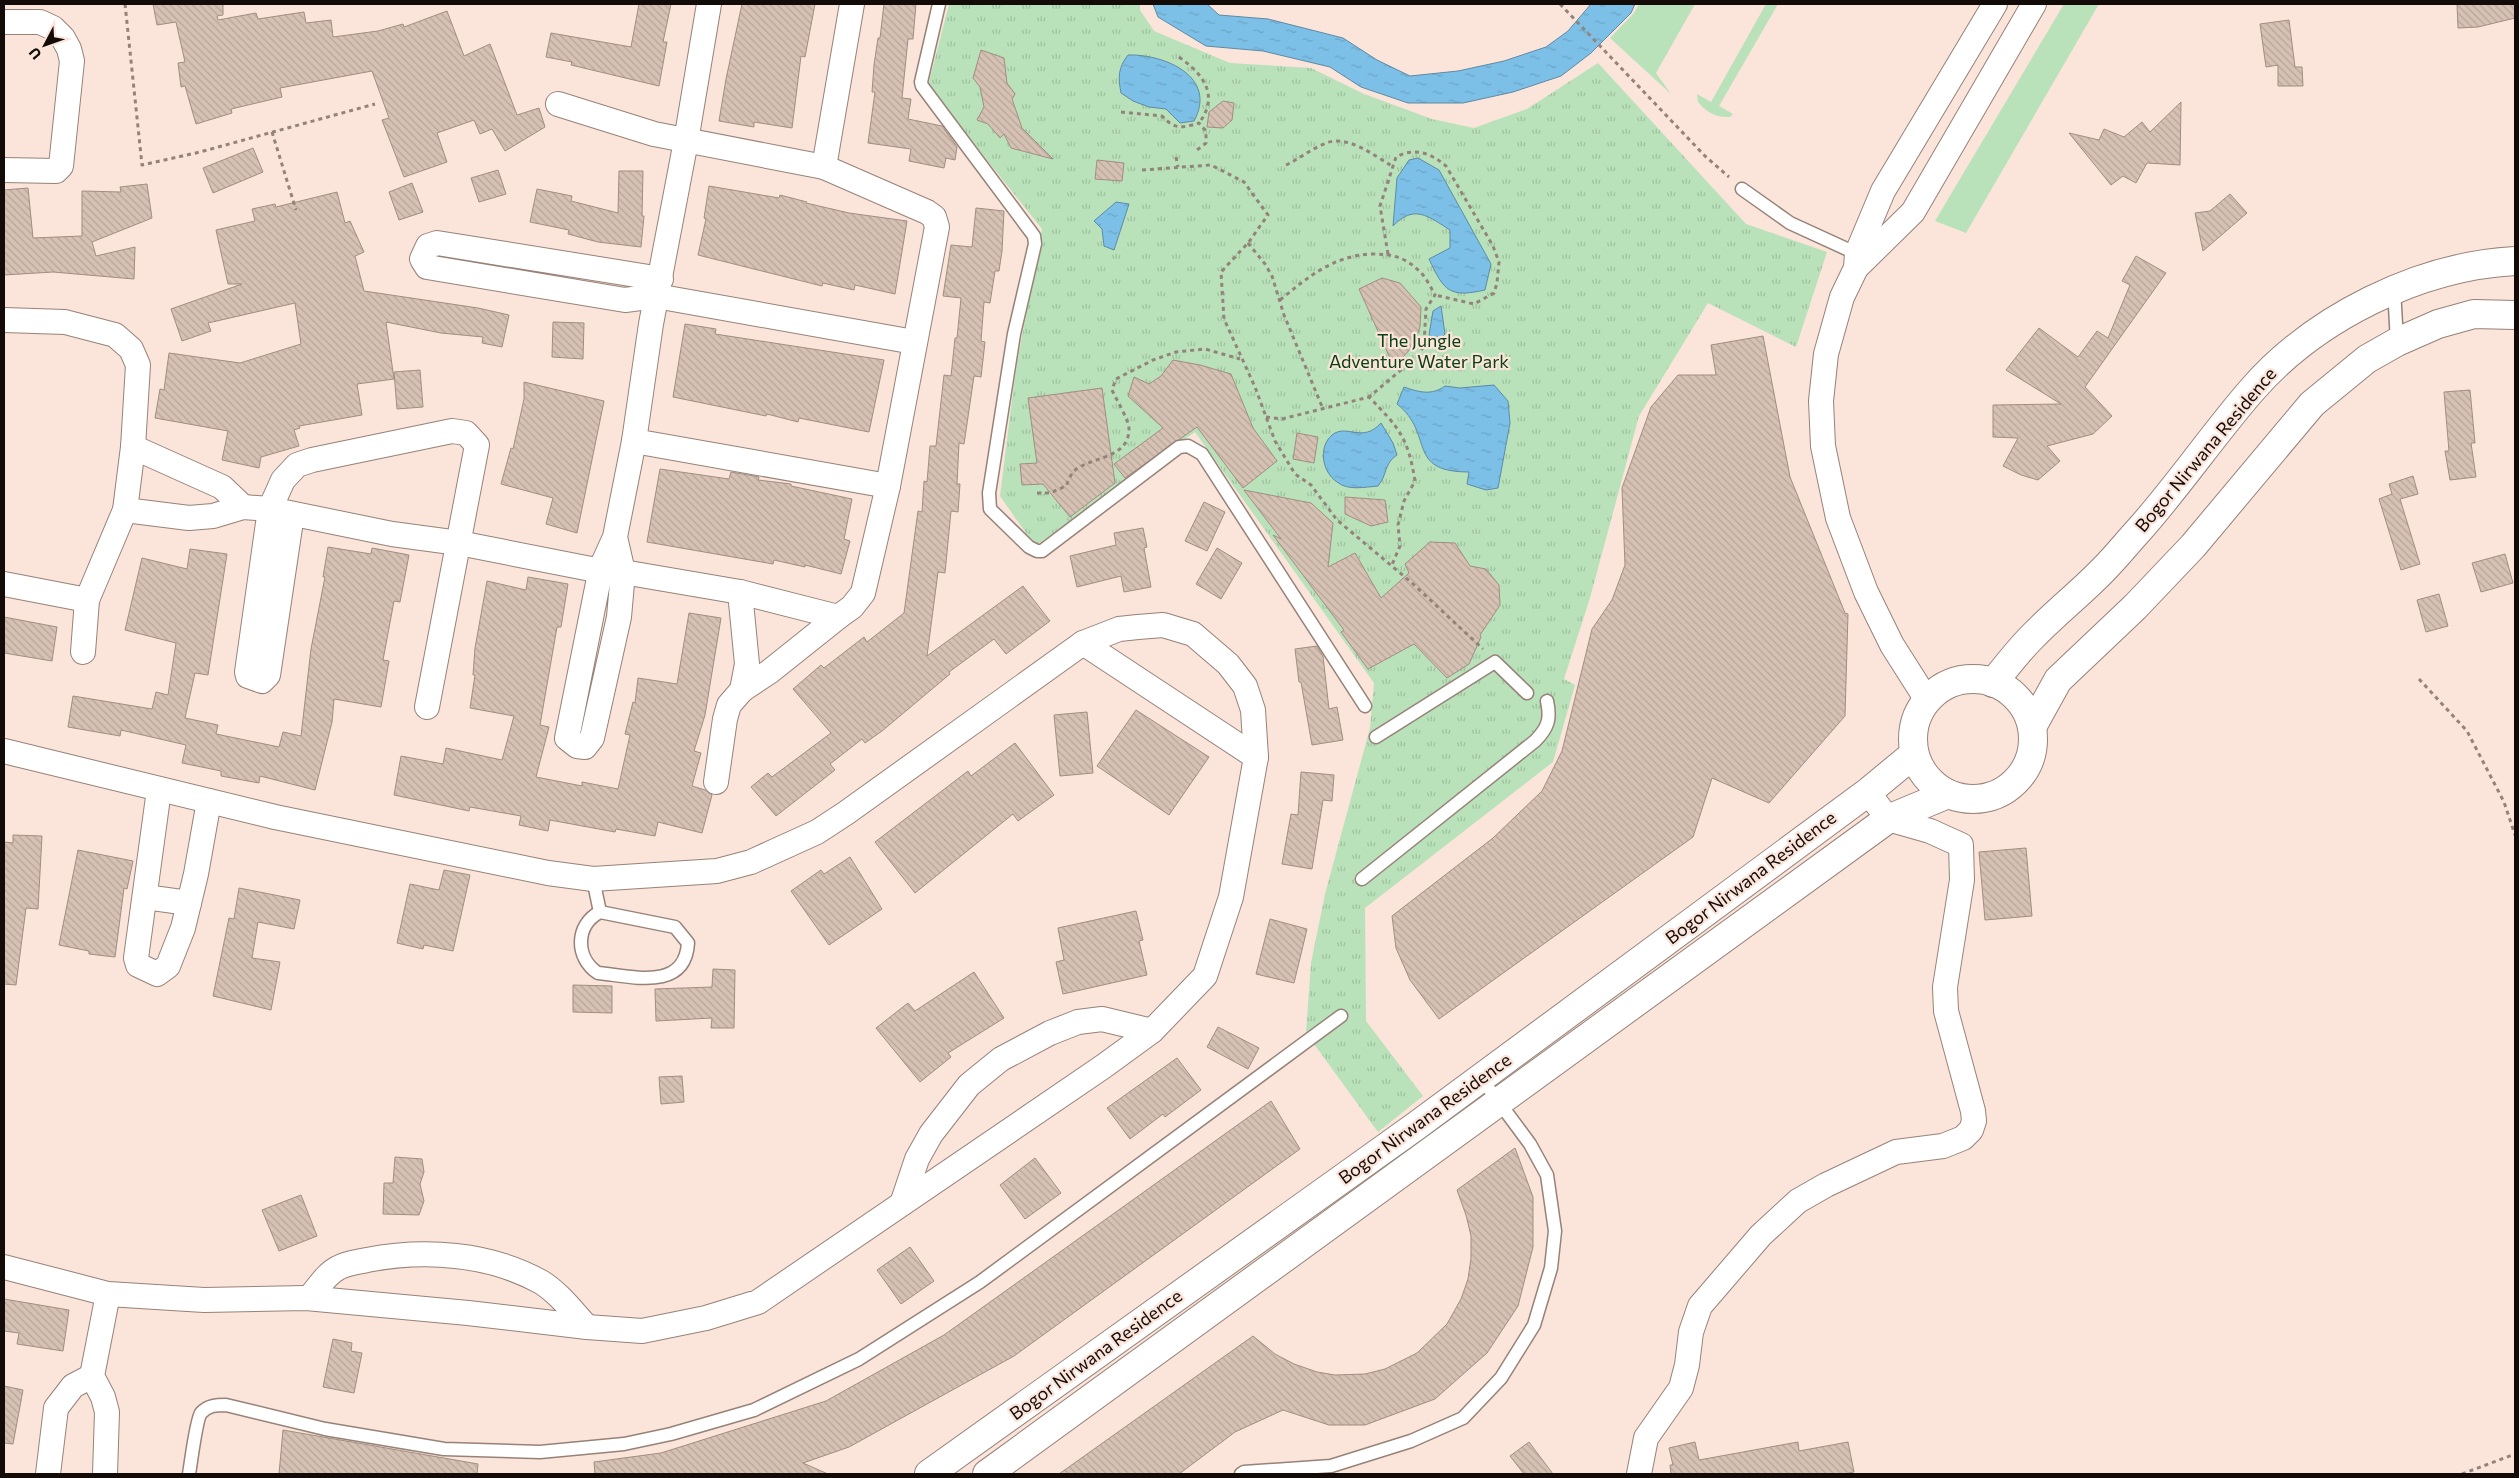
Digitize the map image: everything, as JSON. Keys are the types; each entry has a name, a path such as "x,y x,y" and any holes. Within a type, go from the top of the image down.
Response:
{"street":[{"path":"612,570 619,617 592,738 585,747 577,746 566,738 612,570 615,537 634,441 658,287 686,141 708,4"},
{"path":"824,167 852,4"},
{"path":"1928,700 1892,645 1866,592 1838,518 1823,446 1821,401 1826,354 1842,297 1860,260 1883,191 1995,4"},
{"path":"1860,260 1913,212 2034,4"},
{"path":"4,22 40,22 54,28 63,38 72,61 61,166 56,171 4,170"},
{"path":"558,104 686,141 824,167 927,212 938,227 914,342 888,486 863,593 852,606 769,672 742,690 729,705 725,719 716,782"},
{"path":"658,287 625,300 428,266 422,259 428,246 437,243 658,287 914,342"},
{"name":"Bogor Nirwana Residence","path":"1993,683 2031,638 2104,569 2175,489 2251,391 2279,362 2330,324 2394,288 2435,274 2482,263 2515,261"},
{"path":"2032,727 2058,680 2135,607 2192,546 2312,404 2367,359 2397,342 2438,324 2474,314 2515,314"},
{"path":"4,320 65,322 115,335 131,349 138,365 134,447 125,510 87,600 83,652"},
{"path":"281,512 247,672 248,676 262,681 268,675 281,512 283,480 297,465 452,431 466,434 477,445 427,707"},
{"path":"634,441 888,486"},
{"path":"134,447 222,487 243,507"},
{"path":"125,510 189,518 213,516 243,507 281,512 392,534 459,543 591,568 740,592 838,617"},
{"path":"4,584 87,600"},
{"path":"740,592 747,664 742,690"},
{"path":"4,751 158,790 363,833 466,858 593,879 717,871 751,862 795,843 846,812 1083,643 1119,629 1163,625 1193,634 1228,664 1245,686 1253,710 1256,758 1231,896 1205,976 1152,1031 758,1302 706,1318 642,1330 587,1327 468,1312 309,1298 204,1300 108,1294 4,1267"},
{"path":"1083,643 1256,758"},
{"path":"1975,679 1993,683 2006,690 2018,700 2027,713 2032,727 2034,746 2029,765 2018,781 2003,792 1985,799 1966,800 1948,794 1932,784 1921,769 1914,754 1915,724 1928,700 1941,688 1958,681 1975,679"},
{"name":"Bogor Nirwana Residence","path":"987,1474 1425,1138 1481,1078 1868,792 1914,754"},
{"path":"158,790 136,962 141,968 157,974 168,966 183,928 209,801"},
{"path":"1639,1474 1646,1438 1681,1388 1687,1365 1691,1332 1700,1306 1762,1235 1798,1201 1826,1185 1896,1152 1943,1146 1963,1138 1971,1130 1974,1121 1974,1111 1946,1011 1945,987 1962,880 1961,845 1930,831 1888,819 1868,792"},
{"name":"Bogor Nirwana Residence","path":"929,1474 1425,1138 1499,1102 1888,819 1948,794"},
{"path":"145,897 188,903"},
{"path":"903,1201 917,1159 931,1134 969,1085 1000,1059 1050,1032 1078,1022 1102,1020 1152,1031"},
{"path":"309,1298 332,1272 350,1264 396,1254 460,1256 483,1260 515,1270 543,1284 587,1327"},
{"path":"105,1474 107,1412 103,1397 92,1376 108,1294"},
{"path":"48,1474 56,1408 73,1386 92,1376"}],"lane":[{"path":"939,4 920,82 1034,236 1035,244 1014,334 989,493 990,509 1029,547 1042,551 1179,447 1195,448 1207,462 1365,706"},
{"path":"1742,189 1790,223 1860,260"},
{"path":"2394,288 2397,342"},
{"path":"1376,738 1495,662 1527,693"},
{"path":"1362,879 1535,741 1546,730 1550,716 1547,701"},
{"path":"593,879 600,912"},
{"path":"600,912 676,927 688,943 688,954 681,965 669,976 649,978 598,973 582,950 581,934 587,920 600,912"},
{"path":"189,1474 200,1414 208,1407 216,1405 226,1405 325,1429 444,1449 540,1452 624,1444 671,1434 754,1410 859,1359 980,1282 1341,1016"},
{"path":"1240,1474 1291,1467 1331,1466 1411,1442 1463,1418 1501,1378 1534,1325 1551,1268 1555,1231 1547,1175 1530,1144 1481,1078"}],"path":[{"path":"125,4 142,165 376,104"},
{"path":"1560,4 1705,156 1742,189"},
{"path":"1121,112 1162,116 1170,125 1184,127 1199,123 1207,112 1206,84 1196,69 1179,58"},
{"path":"1197,150 1206,143 1206,131 1199,123"},
{"path":"272,132 296,210"},
{"path":"1286,165 1306,156 1324,143 1345,141 1392,166"},
{"path":"1280,300 1315,272 1337,260 1360,255 1388,254 1400,257 1419,270 1435,294 1474,304 1485,300 1494,293 1499,262 1493,246 1446,166 1435,156 1407,151 1396,157 1380,206 1388,254"},
{"path":"1176,157 1178,167"},
{"path":"1142,170 1211,165 1244,182 1268,214 1248,243 1221,272 1224,319 1275,441 1295,474 1311,485 1337,520 1433,601 1495,662"},
{"path":"1248,243 1269,270 1284,316 1323,409"},
{"path":"1266,417 1282,419 1369,397 1420,354 1424,344 1426,309 1435,294"},
{"path":"1037,494 1050,494 1066,486 1072,473 1084,465 1111,456 1126,442 1129,428 1112,390 1116,379 1154,360 1176,352 1205,349 1240,359"},
{"path":"1369,397 1400,431 1410,452 1416,481 1404,501 1398,525 1400,546 1391,567"},
{"path":"2419,679 2467,731 2504,802 2515,835"},
{"path":"2462,1474 2515,1454"}],"green space":[{"name":"The Jungle Adventure Water Park","path":"949,4 1140,4 1140,10 1154,31 1230,63 1311,68 1364,94 1432,119 1474,128 1527,109 1598,63 1746,224 1827,252 1796,347 1708,303 1639,416 1590,598 1564,679 1575,685 1553,762 1365,908 1366,1021 1423,1096 1378,1132 1306,1033 1311,963 1325,894 1370,728 1374,683 1195,432 1035,546 1000,496 1016,368 1042,229 928,86"},
{"path":"1639,4 1695,4 1656,73 1671,94 1610,38 1634,13"},
{"path":"1766,4 1778,4 1719,106 1733,114 1730,117 1725,117 1712,114 1698,102 1697,94 1711,102"},
{"path":"2064,4 2099,4 1966,233 1935,221"}],"water":[{"path":"1153,4 1207,4 1219,15 1268,19 1343,38 1377,60 1410,76 1458,71 1504,61 1546,47 1568,31 1591,4 1635,4 1631,13 1591,53 1561,76 1513,92 1463,103 1408,103 1361,87 1330,67 1263,51 1206,46 1158,17"},
{"path":"1128,55 1157,59 1184,71 1193,81 1199,92 1200,105 1194,121 1180,123 1166,109 1149,107 1133,101 1121,93 1120,73 1122,64"},
{"path":"1418,158 1439,170 1491,264 1485,290 1463,293 1455,292 1449,290 1439,278 1429,259 1450,248 1450,230 1435,220 1421,214 1408,215 1393,226 1397,178 1409,160"},
{"path":"1116,202 1129,204 1114,250 1104,246 1102,229 1094,221"},
{"path":"1441,306 1445,334 1437,342 1429,335 1433,311"},
{"path":"1494,385 1508,401 1510,423 1498,488 1486,490 1467,484 1469,472 1449,470 1436,466 1423,449 1415,427 1397,404 1404,387 1420,392 1430,392 1445,386 1460,388"},
{"path":"1381,423 1393,443 1397,455 1390,462 1381,482 1378,486 1362,488 1341,485 1332,478 1325,466 1323,453 1328,440 1338,432 1367,432"}],"building":[{"path":"153,4 223,4 223,15 217,16 218,20 256,13 258,19 304,12 306,23 331,20 333,37 378,31 403,24 404,27 447,11 464,56 490,44 517,115 539,108 545,127 505,151 492,129 480,134 474,120 437,133 447,162 404,177 382,120 389,118 372,71 280,88 282,97 231,109 232,113 196,124 185,86 181,87 178,63 185,62 176,22 157,25"},
{"path":"639,4 671,4 663,42 667,42 659,86 571,65 572,62 546,57 551,33 631,47"},
{"path":"742,4 815,4 805,57 801,56 792,128 754,122 754,127 719,121"},
{"path":"884,4 916,4 913,39 908,39 902,98 911,99 908,119 942,126 957,147 955,160 946,158 944,168 909,161 911,149 868,143 875,92 872,92 874,65 878,38 880,38"},
{"path":"2457,4 2515,4 2515,18 2478,27 2458,28"},
{"path":"2289,20 2295,67 2302,67 2303,86 2278,86 2278,65 2266,67 2260,24"},
{"path":"981,50 1004,58 1007,83 1015,94 1012,99 1022,128 1053,159 1011,148 1004,134 1000,138 988,124 977,120 984,107 980,87 973,78"},
{"path":"1223,101 1234,103 1232,120 1223,128 1207,127 1209,112"},
{"path":"2181,102 2180,165 2147,163 2136,183 2123,176 2111,185 2069,133 2099,140 2104,129 2124,137 2142,122 2150,132"},
{"path":"253,148 263,172 213,193 203,168"},
{"path":"1097,160 1124,163 1122,181 1095,179"},
{"path":"498,170 506,194 479,202 471,178"},
{"path":"619,171 643,171 642,216 644,216 641,247 598,242 568,234 569,230 530,222 537,189 572,196 571,201 618,213"},
{"path":"412,183 423,212 399,220 389,192"},
{"path":"147,184 152,218 92,242 96,256 135,247 134,279 53,272 4,275 4,190 28,188 33,238 82,236 82,191 121,192 120,187"},
{"path":"709,186 779,198 780,195 849,213 907,221 895,294 855,285 854,290 823,283 822,286 698,255 706,219 704,218"},
{"path":"337,192 345,223 350,221 364,252 355,256 364,291 478,308 509,315 502,347 482,343 483,337 441,333 386,322 394,379 357,384 362,415 299,426 300,428 294,430 299,446 261,457 259,468 222,460 228,431 155,418 160,389 164,390 169,353 240,363 301,344 295,303 208,323 211,331 182,341 171,309 242,284 228,284 216,230 255,221 252,209 275,204 276,207"},
{"path":"2230,194 2247,213 2203,251 2195,213 2210,211"},
{"path":"976,208 1004,211 1002,251 999,271 995,271 990,303 984,302 981,341 985,342 981,377 974,376 964,444 959,443 957,484 960,484 958,512 951,511 945,573 938,572 927,656 1023,586 1050,621 1006,654 994,639 949,672 950,674 882,731 865,743 862,739 830,764 835,770 776,816 751,787 768,773 772,777 831,733 793,689 821,665 824,668 864,637 867,642 904,613 918,511 922,512 924,481 927,482 930,446 936,446 944,375 951,376 955,338 957,338 961,298 943,296 951,245 972,247"},
{"path":"2136,256 2166,273 2085,387 2112,416 2093,434 2047,446 2060,461 2038,480 2021,475 2003,466 2018,438 1993,437 1993,405 2061,404 2006,370 2039,328 2078,357 2097,331 2108,338 2130,285 2122,281"},
{"path":"1382,278 1400,283 1421,307 1420,327 1413,346 1394,367 1359,289"},
{"path":"553,322 584,323 583,359 552,357"},
{"path":"685,324 716,329 715,334 884,360 869,432 799,418 798,422 767,414 766,416 673,397"},
{"path":"1763,336 1790,477 1845,613 1848,614 1845,716 1769,803 1712,778 1693,837 1439,1019 1410,980 1396,948 1392,916 1493,838 1542,791 1562,751 1592,629 1612,600 1625,565 1622,488 1651,407 1678,375 1716,375 1711,345"},
{"path":"1173,360 1231,374 1253,428 1277,461 1243,488 1197,427 1125,478 1114,464 1163,428 1128,396 1134,377 1149,384 1161,376"},
{"path":"420,370 423,407 397,409 394,372"},
{"path":"524,382 604,401 577,533 546,524 553,498 501,484 511,448 513,449 524,399"},
{"path":"1102,388 1115,483 1070,517 1043,484 1022,485 1020,464 1037,463 1028,398"},
{"path":"2470,390 2475,443 2471,443 2476,477 2450,480 2445,451 2449,451 2444,392"},
{"path":"1297,433 1318,437 1314,463 1293,459"},
{"path":"660,469 729,479 731,472 759,477 758,480 791,484 791,486 852,499 844,539 850,541 841,574 805,565 805,567 774,560 773,564 647,542"},
{"path":"2413,476 2418,494 2400,499 2420,564 2401,570 2379,499 2392,494 2389,484"},
{"path":"1244,490 1311,503 1333,523 1328,567 1355,553 1381,598 1409,573 1405,564 1430,542 1455,543 1470,566 1486,569 1499,585 1500,605 1480,635 1481,637 1469,664 1447,678 1414,644 1368,669 1341,632 1344,630 1273,535 1281,539"},
{"path":"1345,497 1385,500 1388,522 1371,526 1345,514"},
{"path":"1204,502 1225,512 1207,551 1185,541"},
{"path":"1143,528 1147,547 1144,548 1151,587 1124,592 1121,576 1077,587 1070,556 1116,545 1114,533"},
{"path":"328,547 371,554 372,548 409,555 400,602 394,601 383,660 389,661 381,707 334,699 332,722 315,790 260,776 259,783 221,776 221,771 182,763 186,745 121,730 120,736 68,727 73,696 152,709 156,692 168,695 176,643 125,630 142,558 187,569 190,549 227,554 208,675 195,673 185,718 218,725 216,734 279,747 283,732 301,736 311,649 325,577 323,577"},
{"path":"1217,548 1242,563 1221,599 1196,584"},
{"path":"2505,554 2513,583 2481,592 2472,563"},
{"path":"528,577 568,584 561,627 557,627 540,725 549,727 536,777 582,786 582,782 618,789 630,735 625,734 633,702 635,703 638,678 677,684 689,613 721,618 705,715 694,751 701,753 692,786 705,790 712,795 702,833 658,822 655,836 616,829 615,832 550,820 548,831 519,825 521,816 470,807 469,811 394,795 401,756 443,764 446,748 502,760 514,716 470,708 475,675 473,675 475,648 487,581 526,590"},
{"path":"2439,594 2448,626 2426,632 2417,600"},
{"path":"4,617 57,627 52,661 4,653"},
{"path":"1317,646 1323,656 1329,709 1337,707 1343,740 1312,745 1301,682 1299,682 1295,649"},
{"path":"1136,710 1209,757 1169,815 1097,766"},
{"path":"1087,712 1093,773 1060,776 1054,715"},
{"path":"1015,743 1054,795 1018,821 1013,814 915,893 875,842 968,771 971,776"},
{"path":"1301,772 1334,775 1332,801 1323,800 1312,869 1282,864 1291,814 1298,815"},
{"path":"13,835 42,836 38,909 26,908 16,985 4,984 4,842 13,843"},
{"path":"2026,848 2032,916 1985,920 1979,852"},
{"path":"78,850 133,861 127,889 124,888 115,957 89,954 89,951 59,945"},
{"path":"850,857 882,909 829,945 791,891 821,870 824,874"},
{"path":"444,870 470,875 453,951 424,945 423,949 397,943 410,884 439,890"},
{"path":"239,888 300,900 294,929 258,922 252,958 280,962 271,1010 213,996 229,918 234,919"},
{"path":"1136,911 1143,940 1139,941 1147,975 1063,994 1056,962 1064,960 1058,928"},
{"path":"1270,919 1307,929 1294,983 1256,974"},
{"path":"713,969 735,970 734,1028 711,1028 712,1018 656,1021 655,989 712,987"},
{"path":"974,972 1004,1018 948,1053 951,1057 920,1082 876,1028 908,1003 915,1011"},
{"path":"573,985 612,986 612,1013 573,1012"},
{"path":"1218,1027 1259,1048 1248,1069 1207,1047"},
{"path":"1177,1058 1201,1090 1165,1117 1163,1114 1130,1139 1107,1108"},
{"path":"682,1076 684,1102 661,1104 659,1077"},
{"path":"1271,1101 1300,1149 1014,1356 849,1447 803,1463 828,1474 595,1474 594,1462 661,1453 826,1401 944,1335"},
{"path":"1515,1148 1533,1197 1533,1247 1518,1306 1487,1353 1435,1399 1365,1425 1329,1425 1283,1410 1235,1432 1179,1474 1059,1474 1253,1336 1275,1354 1294,1364 1317,1372 1335,1375 1365,1374 1385,1369 1417,1353 1447,1324 1461,1299 1468,1279 1471,1258 1471,1236 1457,1190"},
{"path":"395,1157 422,1159 424,1172 420,1184 424,1201 419,1215 383,1214 384,1183 393,1183"},
{"path":"1035,1158 1061,1193 1025,1219 1000,1185"},
{"path":"301,1195 317,1236 279,1251 262,1210"},
{"path":"910,1247 934,1281 901,1304 877,1270"},
{"path":"4,1299 69,1310 63,1351 17,1344 19,1333 4,1331"},
{"path":"333,1339 352,1343 351,1351 362,1353 354,1393 323,1387"},
{"path":"4,1386 23,1390 13,1444 4,1443"},
{"path":"283,1430 478,1464 477,1474 279,1474"},
{"path":"1529,1442 1553,1474 1524,1474 1510,1456"},
{"path":"1695,1442 1699,1460 1798,1442 1799,1451 1848,1442 1854,1472 1844,1474 1671,1474 1670,1465 1673,1465 1669,1448"}]}
